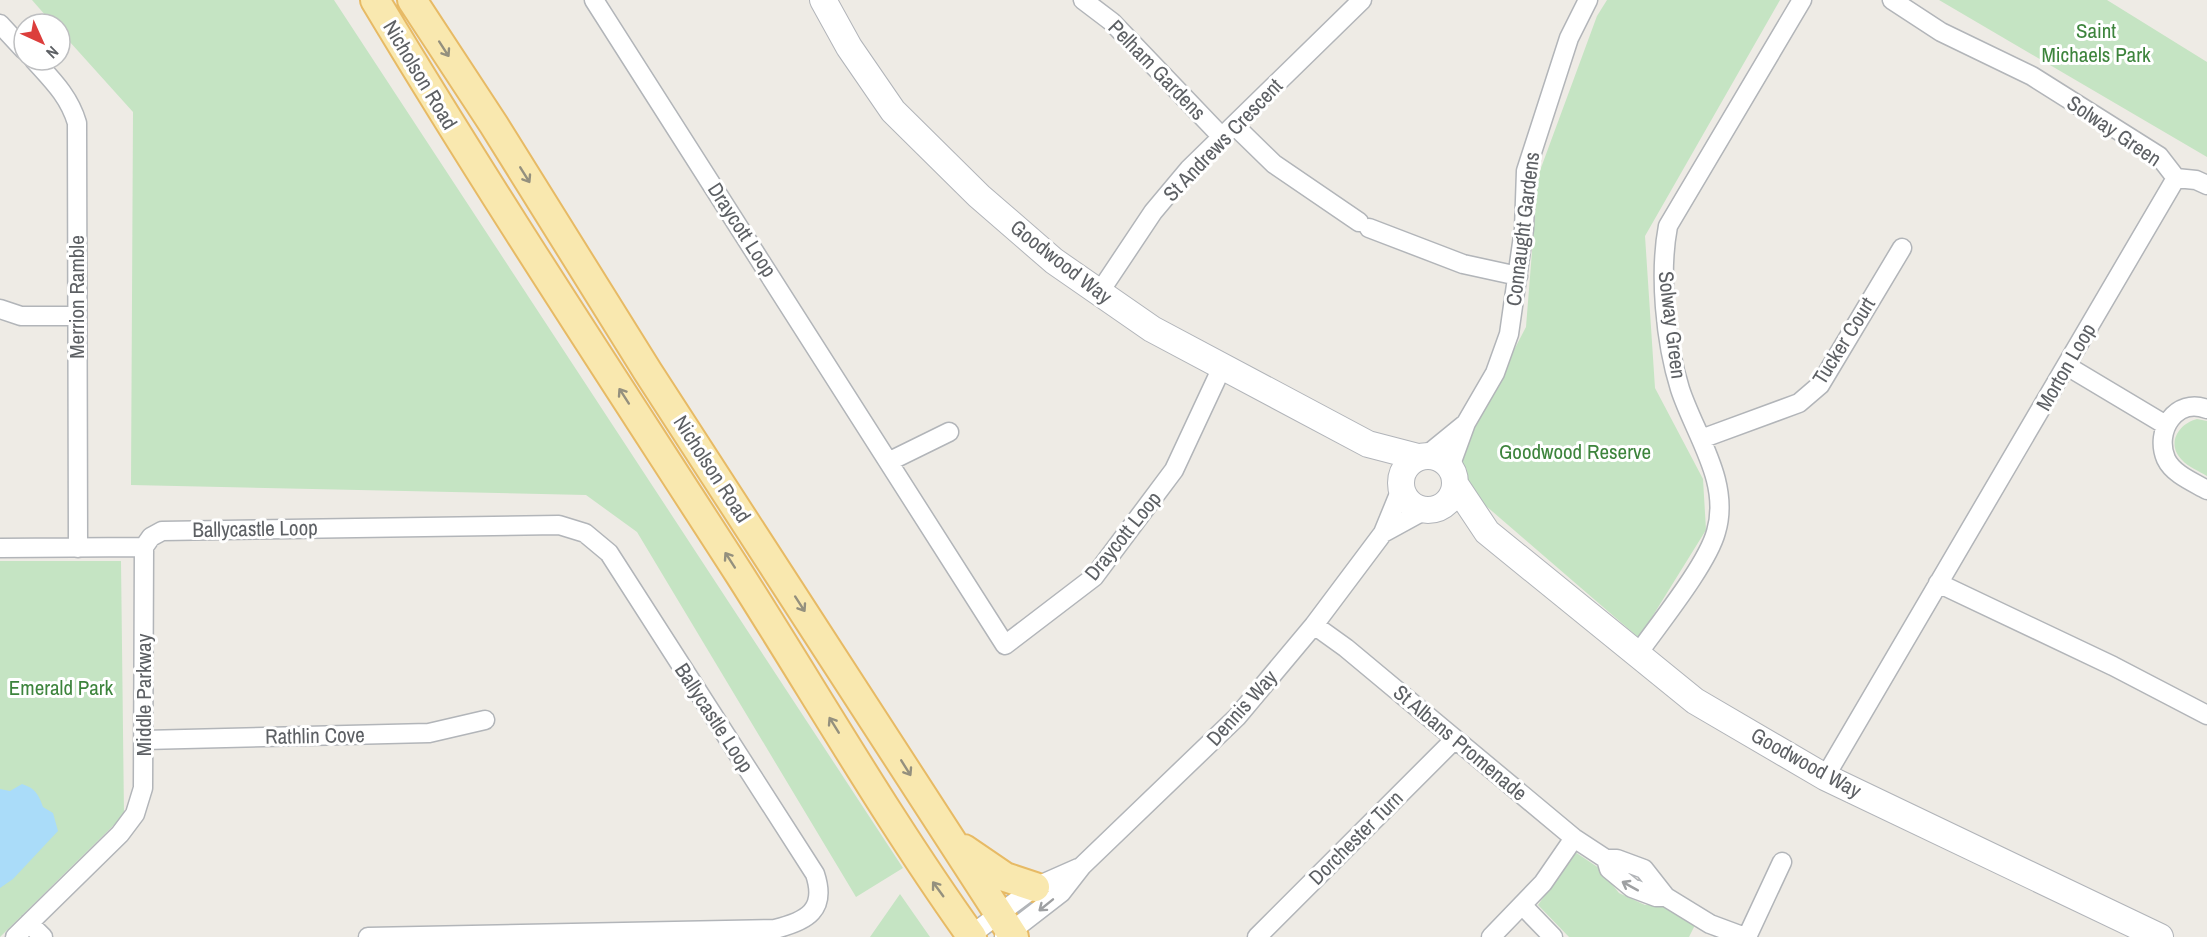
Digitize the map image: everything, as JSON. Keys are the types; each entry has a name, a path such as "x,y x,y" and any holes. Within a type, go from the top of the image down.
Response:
{"main road":[{"name":"Nicholson Road","path":"375,0 463,145 768,619 931,880 971,936"},
{"name":"Nicholson Road","path":"412,0 494,125 648,372 952,840 1007,930"},
{"path":"952,840 1005,877 1035,887"}],"street":[{"name":"Draycott Loop","path":"594,0 890,460 1005,645 1094,577 1174,470 1223,365"},
{"name":"Goodwood Way","path":"823,0 849,47 893,111 979,196 1054,261 1152,328 1368,444 1422,456 1436,456 1453,476 1487,532"},
{"name":"St Andrews Crescent","path":"1099,293 1153,212 1189,169 1362,0"},
{"name":"Connaught Gardens","path":"1453,476 1466,423 1494,373 1509,334 1524,229 1526,171 1569,38 1588,0"},
{"name":"Solway Green","path":"1636,655 1702,561 1716,533 1720,509 1718,484 1680,388 1666,318 1663,252 1668,226 1802,0"},
{"name":"Solway Green","path":"1892,0 1941,32 2032,76 2159,156 2176,178"},
{"name":"Pelham Gardens","path":"1090,2 1228,131 1364,225 1463,264 1518,276"},
{"path":"0,24 12,37"},
{"name":"Merrion Ramble","path":"45,72 71,105 77,123 78,548"},
{"path":"2176,178 2196,180 2207,185"},
{"name":"Morton Loop","path":"1825,777 2176,178"},
{"name":"Tucker Court","path":"1701,439 1799,403 1820,385 1902,248"},
{"path":"0,309 21,316 77,316"},
{"path":"2067,366 2164,424"},
{"path":"2207,409 2197,405 2178,410 2164,424 2162,442 2167,460 2179,474 2207,490"},
{"name":"Connaught Gardens","path":"1422,456 1466,423"},
{"path":"890,460 949,432"},
{"name":"Goodwood Way","path":"1368,444 1401,484 1411,504 1487,532 1695,701 1825,777 2160,937"},
{"path":"1401,484 1406,466 1422,456"},
{"path":"1429,509 1445,504 1451,496 1453,476"},
{"name":"Dennis Way","path":"971,936 1007,930 1061,893 1082,866 1237,717 1314,625 1383,533 1401,484"},
{"name":"Dennis Way","path":"1383,533 1429,509"},
{"name":"Ballycastle Loop","path":"144,547 152,537 162,531 559,525 585,532 609,553 815,874 820,890 818,903 808,916 776,929 522,936 368,937"},
{"path":"0,548 144,547"},
{"name":"Middle Parkway","path":"15,937 120,834 135,814 144,788 144,547"},
{"path":"1938,583 2113,666 2207,715"},
{"name":"St Albans Promenade","path":"1314,625 1346,648 1574,838 1606,859 1617,859 1644,870 1662,888 1666,897 1706,930 1746,937 1782,862"},
{"name":"Rathlin Cove","path":"144,740 429,733 484,720"},
{"name":"Dorchester Turn","path":"1257,937 1455,739"},
{"path":"1491,937 1543,883 1574,838"},
{"name":"Dennis Way","path":"1007,930 1035,887 1082,866"},
{"path":"1523,906 1553,937"},
{"path":"29,923 43,937"}],"green space":[{"path":"32,0 334,0 903,868 856,897 637,532 586,495 131,485 133,112 72,44 72,12 42,12"},
{"name":"Goodwood Reserve","path":"1607,0 1780,0 1645,236 1655,388 1703,479 1706,530 1639,638 1449,474 1526,327 1538,176 1597,16"},
{"name":"Saint Michaels Park","path":"1939,0 2107,0 2207,62 2207,157"},
{"path":"2197,419 2207,421 2207,476 2184,462 2175,448 2176,435 2184,425"},
{"name":"Emerald Park","path":"0,561 121,561 124,815 0,937"},
{"path":"1575,852 1599,868 1619,893 1645,905 1660,903 1696,923 1689,937 1569,937 1538,905"},
{"path":"900,894 930,937 870,937"}],"water":[{"path":"22,784 33,790 43,807 53,813 58,831 13,879 0,888 0,789 10,791"}]}
